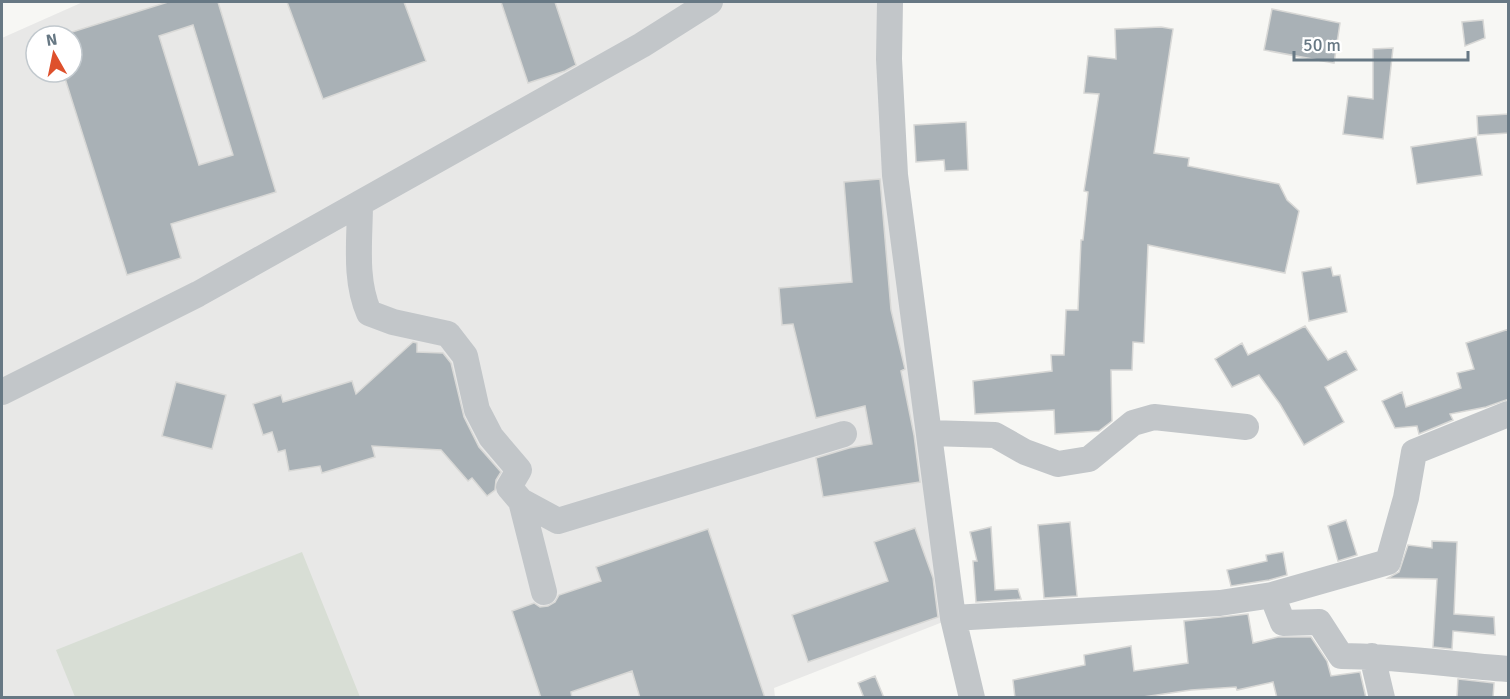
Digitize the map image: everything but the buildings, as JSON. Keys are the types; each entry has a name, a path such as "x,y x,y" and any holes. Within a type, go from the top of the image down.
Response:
{"street":[{"path":"2,392 198,294 642,45 710,2"},
{"path":"890,2 889,59 895,175 953,618 972,698"},
{"path":"360,203 358,265 363,299 369,313 393,322 448,334 465,356 477,410 492,437 519,470 509,487 521,501 558,521"},
{"path":"953,618 1220,603 1272,595 1388,561 1406,498 1414,452 1509,414"},
{"path":"929,433 995,435 1025,452 1058,464 1089,459 1133,423 1154,417 1246,426"},
{"path":"531,537 558,521 844,434"},
{"path":"521,501 544,592"},
{"path":"1272,595 1283,622 1319,622 1341,656 1372,656 1509,669"},
{"path":"1372,656 1382,698"}],"shaded area":[{"path":"83,2 879,2 953,618 774,688 775,697 2,697 2,38 24,28 24,84 84,84 84,24 34,24"},
{"path":"302,552 360,697 75,697 56,650"}]}
